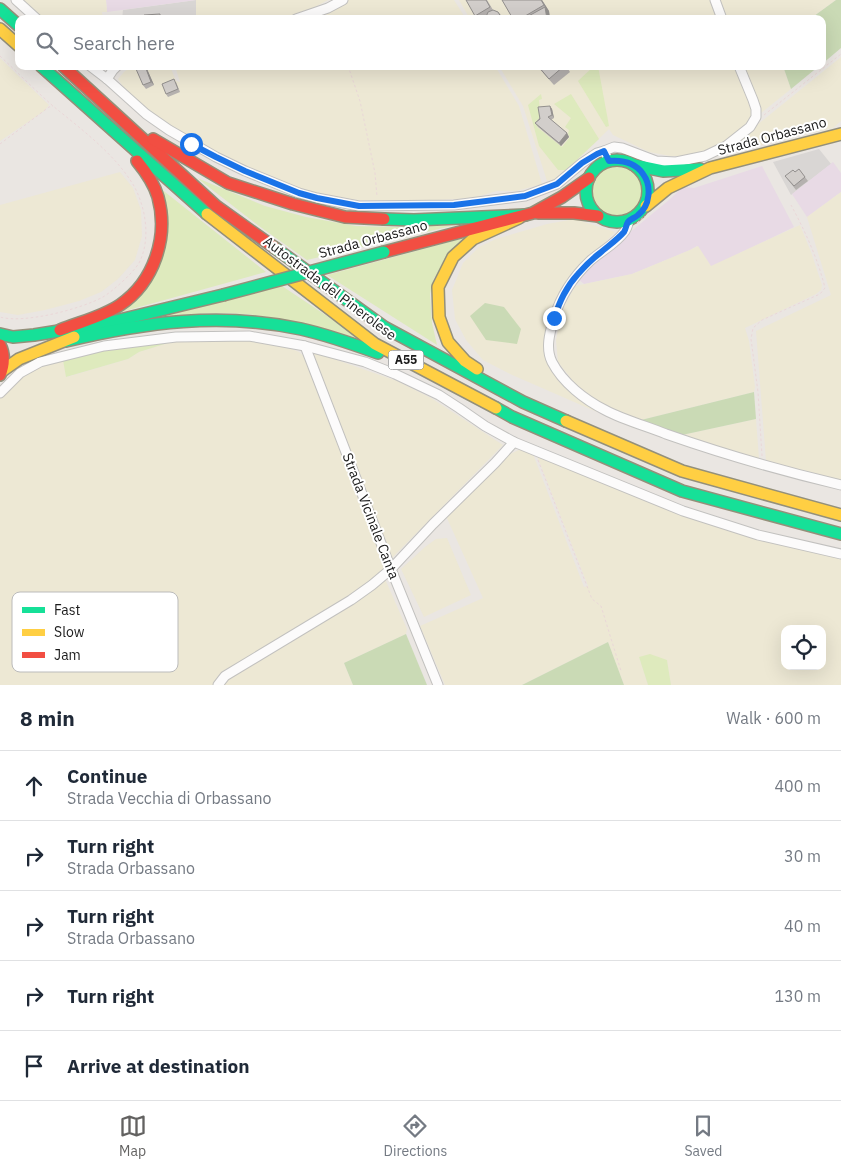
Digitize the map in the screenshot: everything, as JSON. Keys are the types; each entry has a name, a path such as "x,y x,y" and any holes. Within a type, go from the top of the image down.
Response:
{"main road":[{"path":"0,9 15,22"},
{"path":"0,29 15,42"},
{"name":"Autostrada del Pinerolese","path":"45,70 209,216 375,344 512,417 682,491 841,534"},
{"name":"Autostrada del Pinerolese","path":"67,70 216,206 384,328 523,402 682,471 841,515"},
{"path":"84,85 156,142 228,183 293,204 344,217 414,220 529,214"},
{"path":"60,330 119,305 134,294 151,270 158,255 161,240 161,210 156,190 144,168 81,102"},
{"name":"Strada Orbassano","path":"529,214 574,213 598,216 613,223 621,223 627,226 668,188 710,168 841,134"},
{"name":"Strada Orbassano","path":"0,334 12,336 34,335 103,324 223,295 529,214 567,195 589,178 607,156 634,165 663,171 710,168"},
{"path":"634,165 643,173 648,183 649,194 646,210"},
{"path":"589,178 586,188 587,198 591,208 598,216"},
{"path":"523,402 464,361 448,342 439,317 438,288 454,257 473,239 529,214"},
{"path":"66,341 100,332 166,322 215,320 282,325 332,337 399,361 512,417"},
{"name":"Strada Orbassano","path":"1,373 19,359 103,324"},
{"name":"Strada Orbassano","path":"0,345 3,350 4,361 1,373"}],"street":[{"path":"16,0 33,15"},
{"path":"308,15 328,8 343,0"},
{"path":"715,0 721,15"},
{"path":"95,70 146,114 169,130 216,157 299,193 359,206 375,206 454,205 525,196 557,184 582,163 597,154 607,156 614,147 622,148 656,161 676,162 705,156 726,146 753,124 756,109 741,70"},
{"path":"107,79 113,70"},
{"path":"726,146 730,162"},
{"path":"627,226 616,240 590,261 566,288 554,318 548,344 551,361 554,366 570,385 584,397 606,411 692,443 762,464 841,484"},
{"path":"0,393 20,373 40,362 104,346 176,337 249,336 305,346 366,362 439,395 485,426 514,442 683,511 758,535 841,554"},
{"name":"Strada Vicinale Canta","path":"305,346 438,685"},
{"path":"218,685 225,676 351,600 372,585 391,569 514,442"}],"path":[{"path":"826,66 841,54"},
{"path":"0,56 53,106 80,128 125,174 140,198 144,211 146,233 138,264 118,285 103,297 78,307 37,317 18,319 0,317"},
{"path":"349,70 360,101 375,174 377,197 375,206"},
{"path":"753,124 821,70"},
{"path":"0,144 49,107 53,106"},
{"path":"762,464 758,392 751,339 753,328 762,320 820,294 825,288 822,274 804,230 791,205"},
{"path":"627,226 634,226 646,210"},
{"path":"534,450 592,599 601,606 622,671"}],"shaded area":[{"path":"22,0 106,0 107,12 102,12 102,15 39,15"},
{"path":"106,0 196,0 107,12"},
{"path":"196,0 196,15 122,15 123,10"},
{"path":"196,0 328,0 313,8 293,15 196,15"},
{"path":"348,0 454,0 463,15 326,15 325,13"},
{"path":"459,0 711,0 717,15 468,15"},
{"path":"719,0 836,0 815,15 725,15"},
{"path":"841,57 841,121 833,128 731,151 734,145 757,125"},
{"path":"0,58 49,105 44,111 0,141"},
{"path":"127,70 172,70 176,81 180,82 176,70 497,70 519,106 542,184 516,191 497,191 473,198 359,200 329,197 300,188 229,159 169,124 148,111 128,94 118,79"},
{"path":"501,70 737,70 753,113 748,125 731,138 712,149 688,156 670,156 649,152 613,135 609,129 559,178 547,181 523,106"},
{"path":"745,70 784,70 791,89 761,113"},
{"path":"819,149 831,164 791,195 773,162"},
{"path":"833,162 841,173 841,192 807,217 792,194"},
{"path":"762,166 794,227 711,267 697,246 632,274 584,284 578,279 683,187 694,188"},
{"path":"120,172 133,188 141,210 142,236 135,260 118,279 101,292 79,301 18,315 0,312 0,205"},
{"path":"841,192 841,480 766,461 756,331 831,295 807,217"},
{"path":"575,219 615,232 571,277 545,351 579,397 597,412 510,374 483,360 466,340 455,319 452,290 463,263 479,247 496,239 547,224"},
{"path":"800,225 822,285 821,290 745,328 749,341 754,392 641,420 604,405 576,385 558,362 556,340 561,313 575,286 632,274 698,246 711,266"},
{"path":"250,340 287,347 299,352 306,358 382,558 384,569 341,602 225,671 214,685 0,685 0,398 22,376 35,369 63,360 67,377 128,359 139,352 171,342"},
{"path":"311,351 397,381 431,398 503,445 392,558"},
{"path":"756,419 759,459 682,435"},
{"path":"521,449 533,454 584,587 588,586 537,456 653,503 841,558 841,685 671,685 667,660 639,657 648,685 624,685 608,642 522,685 445,685 420,626 483,598 446,516 504,457"},
{"path":"447,538 471,595 424,617 401,569 436,539"},
{"path":"385,579 407,629 406,634 344,663 353,685 223,685 225,680"}],"green space":[{"path":"836,0 841,0 841,48 826,61 826,15 815,15"},
{"path":"590,70 599,70 609,126 606,127 578,81"},
{"path":"784,70 814,70 791,89"},
{"path":"541,94 542,99 539,100 541,122 537,127 562,147 570,137 568,134 569,130 565,127 571,118 554,104 571,94 599,139 566,170 558,170 539,146 528,105"},
{"path":"612,166 622,166 635,173 642,186 642,196 635,209 622,216 612,216 603,212 596,205 592,196 592,186 596,177 603,170"},
{"path":"197,178 265,206 306,217 356,226 456,225 307,260"},
{"path":"160,188 266,272 114,314 155,271"},
{"path":"468,237 434,278 430,294 432,323 437,345 327,275"},
{"path":"282,286 354,334 354,337 258,315 210,314 155,317 214,302"},
{"path":"485,303 504,307 521,329 517,344 486,340 470,316"},
{"path":"171,342 139,352 128,359 66,377 63,360 108,348"},
{"path":"754,392 756,419 682,435 641,420"},
{"path":"406,634 427,685 353,685 344,663"},
{"path":"608,642 624,685 522,685"},
{"path":"650,654 667,660 671,685 648,685 639,657"}],"building":[{"path":"466,0 486,0 490,7 474,15"},
{"path":"502,0 541,0 544,5 527,15 511,15"},
{"path":"545,7 546,15 530,15"},
{"path":"493,10 500,15 487,15 488,12"},
{"path":"136,70 146,70 151,82 143,85"},
{"path":"541,70 559,70 549,79"},
{"path":"174,79 178,89 166,94 162,84"},
{"path":"550,106 552,115 548,117 567,133 559,143 535,123 540,119 538,107"},
{"path":"799,169 805,177 794,186 785,176 793,170 795,172"}],"traffic: fast":[{"path":"0,9 15,22"},
{"path":"45,70 207,214"},
{"path":"611,160 623,160 639,169 646,179 648,191 646,203 639,213 623,222 611,222 600,217 591,208 586,197 586,185 591,174 600,165 611,160"},
{"path":"634,165 663,171 700,169"},
{"path":"384,219 414,220 525,215"},
{"path":"275,248 384,327 523,402 566,421"},
{"path":"223,295 384,252"},
{"path":"0,334 13,337 34,335 103,324 223,295"},
{"path":"66,341 154,324 212,320 242,321 301,329 378,353"},
{"path":"496,408 512,417 682,491 841,534"}],"traffic: slow":[{"path":"0,29 15,42"},
{"path":"646,206 668,188 710,168 841,134"},
{"path":"207,214 375,344 496,408"},
{"path":"477,369 465,361 448,342 439,317 438,287 453,257 473,239 519,218"},
{"path":"2,371 19,359 74,337"},
{"path":"566,421 682,471 841,515"}],"traffic: jam":[{"path":"67,70 216,206 275,248"},
{"path":"153,139 228,183 293,204 345,217 384,219"},
{"path":"60,330 98,316 120,305 142,284 150,271 160,243 161,212 154,187 137,161"},
{"path":"384,252 533,213 562,197 589,178"},
{"path":"538,213 574,213 598,216"},
{"path":"0,345 3,352 0,375"}],"route":[{"path":"191,144 245,171 299,193 359,206 454,205 525,196 557,184 582,163 604,151 609,161 622,160 634,165 643,173 648,183 649,194 646,206 639,215 629,221 625,231 590,261 566,288 554,318"}]}
